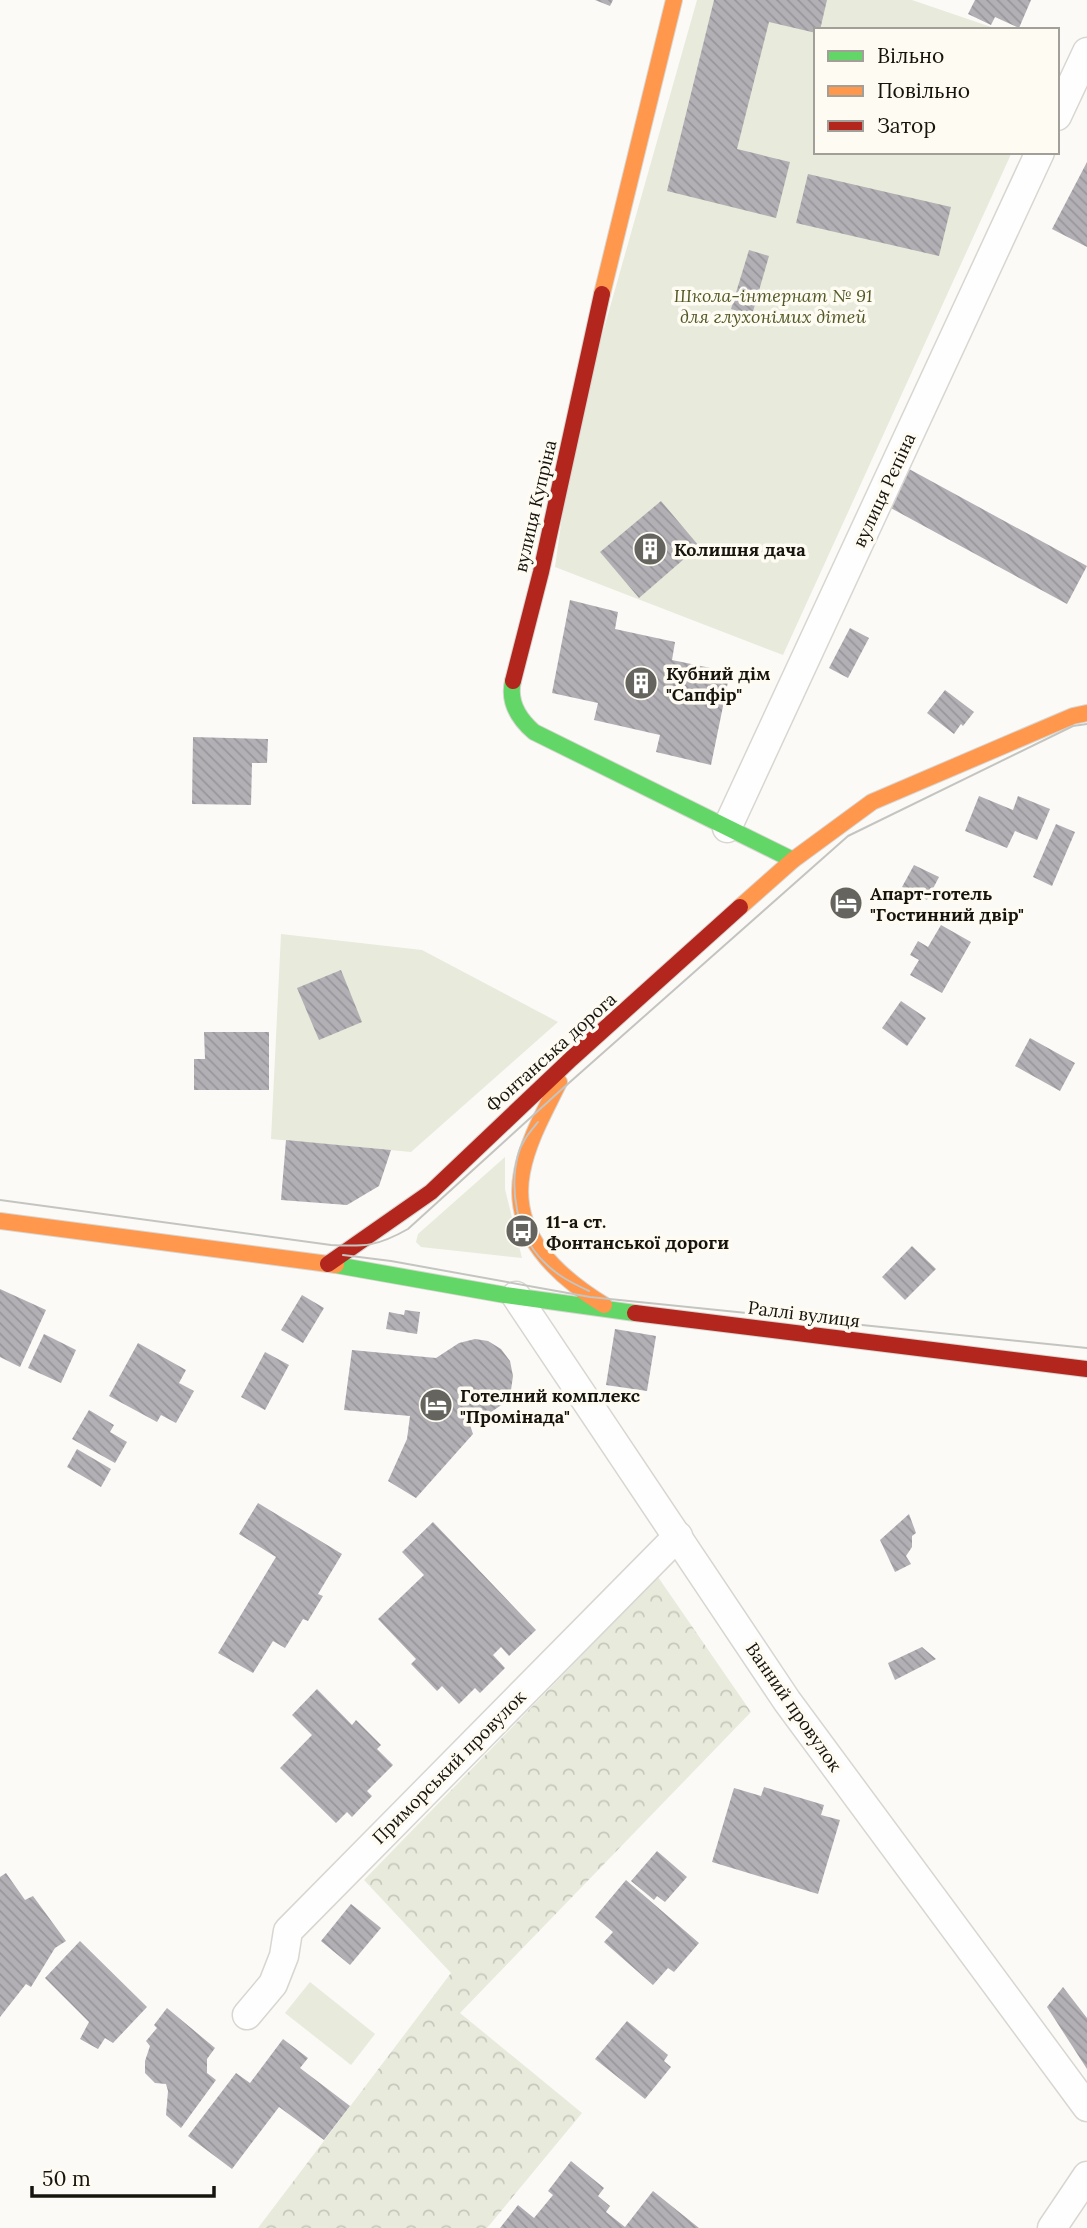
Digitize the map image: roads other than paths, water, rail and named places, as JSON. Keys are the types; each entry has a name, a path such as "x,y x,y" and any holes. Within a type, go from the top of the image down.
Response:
{"main road":[{"name":"вулиця Купріна","path":"674,0 602,292 541,572 511,690 512,702 517,714 534,732 793,860"},
{"name":"Фонтанська дорога","path":"328,1264 432,1192 572,1059 793,860 872,802 1073,716 1087,713"},
{"path":"572,1059 530,1141 521,1174 526,1228 555,1270 571,1285 613,1310"},
{"path":"0,1221 328,1264"},
{"name":"Раллі вулиця","path":"328,1264 613,1310 1087,1368"}],"street":[{"path":"1059,112 1087,52"},
{"name":"вулиця Рєпіна","path":"727,828 1039,154"},
{"name":"Ванний провулок","path":"516,1296 787,1701 1087,2107"},
{"name":"Приморський провулок","path":"247,2015 273,1984 284,1956 288,1931 678,1536"},
{"path":"1055,2226 1087,2176"}],"tram line":[{"path":"0,1200 331,1245 362,1245 388,1239 408,1229 848,836 1073,726 1087,724"},
{"path":"538,1122 521,1146 515,1169 515,1197 521,1225 534,1250 548,1266 589,1291"},
{"path":"343,1255 391,1261 590,1297 1087,1348"}],"place":[{"name":"Колишня дача","path":"650,549"},
{"name":"Кубний дім \"Сапфір\"","path":"641,683"},
{"name":"Апарт-готель \"Гостинний двір\"","path":"846,903"},
{"name":"11-а ст. Фонтанської дороги","path":"522,1231"},
{"name":"Готелний комплекс \"Промінада\"","path":"436,1405"}],"park label":[{"name":"Школа-інтернат № 91 для глухонімих дітей","path":"773,305"}]}
